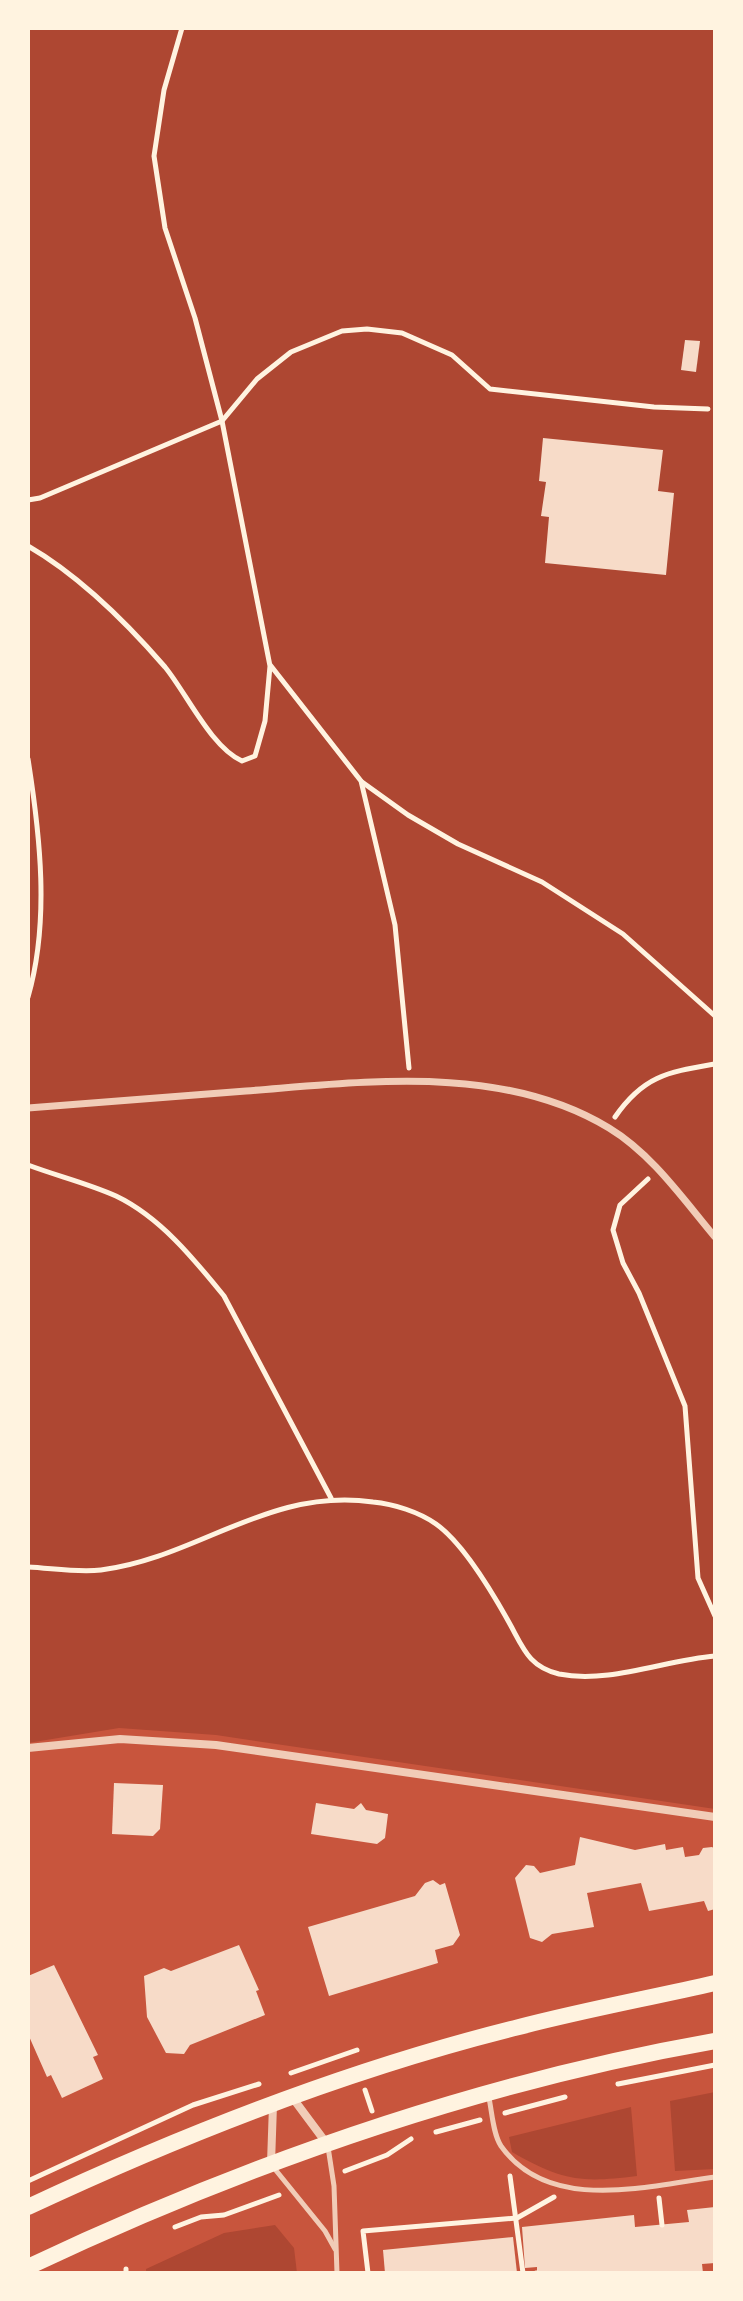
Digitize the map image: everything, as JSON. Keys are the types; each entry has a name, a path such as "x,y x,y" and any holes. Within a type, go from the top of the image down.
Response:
{"main road":[{"path":"28,2207 203,2128 359,2074 518,2027 715,1983"},
{"path":"28,2267 224,2180 377,2126 488,2093 646,2053 715,2041"}],"street":[{"path":"28,1108 410,1081 486,1086 544,1100 608,1127 638,1149 715,1237"},
{"path":"28,1748 120,1739 216,1745 715,1817"},
{"path":"292,2097 327,2144"},
{"path":"271,2164 273,2104"}],"lane":[{"path":"488,2093 500,2144 528,2172 569,2188 618,2191 715,2177"},
{"path":"327,2144 333,2176 337,2273"},
{"path":"271,2164 325,2231 335,2250"}],"path":[{"path":"28,546 84,586 132,632 173,678 218,743 242,761 255,756 265,721 270,666 222,421 195,318 165,228 154,156 164,90 182,28"},
{"path":"28,500 222,421 257,379 291,352 342,331 367,329 402,333 452,355 490,389 654,407 708,409"},
{"path":"270,666 361,781 408,815 458,844 542,882 623,934 715,1016"},
{"path":"28,759 41,863 36,949 28,997"},
{"path":"361,781 395,925 408,1029 410,1081"},
{"path":"28,793 35,800"},
{"path":"608,1127 629,1096 638,1089 672,1070 715,1064"},
{"path":"28,1165 119,1197 148,1215 205,1273 224,1296 331,1498"},
{"path":"658,1171 620,1205 613,1230 623,1263 639,1293 685,1406 698,1578 715,1616"},
{"path":"28,1567 100,1570 172,1551 249,1518 331,1498 377,1502 411,1511 437,1525 471,1565 523,1653 538,1668 562,1674 594,1676 715,1656"},
{"path":"352,2052 387,2155"},
{"path":"612,2085 715,2065"},
{"path":"333,2176 387,2155 411,2139 568,2096"},
{"path":"28,2181 193,2105 203,2128"},
{"path":"500,2144 511,2182 523,2273"},
{"path":"224,2180 237,2211"},
{"path":"657,2184 662,2225"},
{"path":"368,2273 363,2231 517,2218 569,2188"},
{"path":"162,2232 201,2217 237,2211 292,2191"}],"shaded area":[{"path":"28,28 715,28 715,1809 216,1735 119,1728 28,1743"},
{"path":"715,2092 715,2169 675,2171 670,2101"},
{"path":"631,2107 637,2176 572,2178 545,2169 512,2152 509,2137"},
{"path":"275,2225 294,2248 297,2273 146,2273 146,2269 224,2233"}],"building":[{"path":"685,340 700,341 696,372 681,370"},
{"path":"543,438 663,450 658,491 674,493 666,575 545,563 549,517 541,516 546,482 539,481"},
{"path":"114,1783 163,1785 160,1829 153,1836 112,1834"},
{"path":"316,1803 354,1809 361,1803 366,1810 388,1814 385,1838 377,1844 311,1834"},
{"path":"580,1837 635,1850 665,1844 666,1850 683,1847 685,1857 699,1855 703,1848 712,1847 715,1849 715,1909 708,1911 704,1901 649,1911 641,1883 587,1893 594,1927 552,1934 542,1942 530,1938 515,1878 526,1865 534,1866 540,1873 575,1865"},
{"path":"433,1880 440,1885 445,1883 460,1935 453,1945 435,1950 438,1963 329,1996 308,1927 415,1896 425,1883"},
{"path":"239,1945 259,1990 256,1991 265,2015 190,2045 184,2054 166,2053 147,2017 144,1976 164,1968 171,1971"},
{"path":"54,1965 98,2055 93,2057 103,2079 62,2098 51,2075 47,2077 28,2034 28,1976"},
{"path":"715,2207 715,2263 702,2264 703,2273 537,2273 537,2267 525,2268 522,2227 634,2215 635,2227 689,2222 687,2210"},
{"path":"513,2237 517,2273 385,2273 383,2250"}]}
